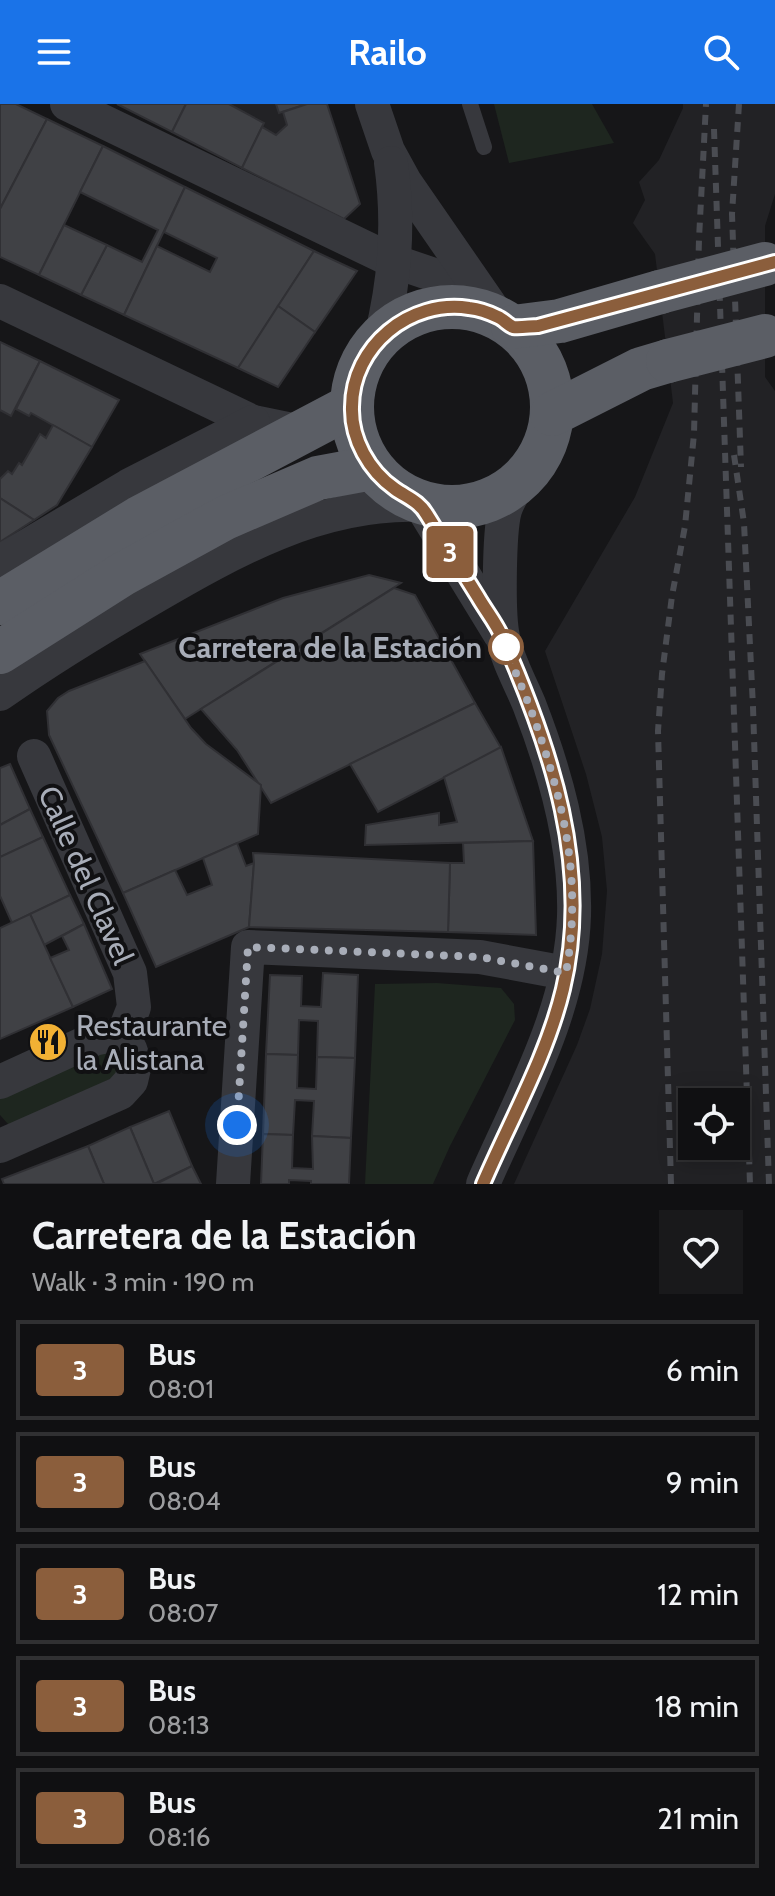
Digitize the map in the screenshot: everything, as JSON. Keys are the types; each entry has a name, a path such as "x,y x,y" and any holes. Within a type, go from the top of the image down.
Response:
{"highway":[{"path":"497,311 527,338 550,381 552,414 545,444 530,470 507,491 479,504 449,507 421,505 393,488 372,468 357,439 351,406 355,379 367,353 381,337 411,315 440,307 471,308 497,311 538,326 770,263"},
{"path":"552,414 641,369 770,335"},
{"path":"0,603 139,518 351,406"},
{"path":"0,652 123,574 225,518 318,478 372,468"}],"street":[{"path":"67,104 497,311"},
{"path":"372,104 388,151 405,182 497,311"},
{"path":"381,337 390,301 393,261 395,207 388,151"},
{"path":"0,301 253,422 282,429 309,429"},
{"path":"0,562 128,486 253,422"},
{"path":"503,638 500,604 503,521 511,495 522,478"},
{"path":"0,694 130,611 270,536 307,521 361,508 421,505 503,638 538,730 566,824 574,894 572,937 558,1007 483,1184"},
{"name":"Calle del Clavel","path":"34,756 130,973 134,1007 121,1040"},
{"path":"233,1184 248,947 480,957 566,973"},
{"path":"0,1082 94,1039 108,1036 121,1040 130,1049 135,1064 131,1081 120,1093 0,1146"}],"lane":[{"path":"470,104 484,147"}],"shaded area":[{"path":"229,104 276,104 279,113 283,112 287,125 276,135 262,127 264,122"},
{"path":"494,104 592,104 614,143 509,163"},
{"path":"683,104 775,104 775,194 765,226 765,377 775,391 775,1184 514,1184 577,1045 590,1009 602,954 607,891 602,837 586,774 545,651 635,497 673,403 655,254 633,223 645,200 639,182 659,160"},
{"path":"16,409 53,425 46,438 39,435 22,465 19,463 12,474 8,471 0,479 0,410 11,416"},
{"path":"437,983 501,988 514,1004 515,1020 433,1184 365,1184 375,984"},
{"path":"92,1050 116,1055 120,1065 116,1076 15,1126 8,1124 0,1115 0,1096"}],"building":[{"path":"0,104 16,104 47,119 0,209"},
{"path":"117,104 186,104 172,132"},
{"path":"186,104 229,104 264,123 242,168 172,132"},
{"path":"276,104 307,104 279,113"},
{"path":"307,104 327,104 360,204 344,219 242,168 262,127 276,135 287,125 283,112"},
{"path":"47,119 103,146 39,275 0,257 0,209"},
{"path":"103,146 185,187 124,315 81,295 107,245 142,262 158,230 80,192"},
{"path":"185,187 314,251 238,368 124,315 157,246 210,272 217,258 164,232"},
{"path":"64,225 107,245 81,295 39,275"},
{"path":"314,251 357,271 315,332 278,306"},
{"path":"278,306 315,332 278,387 238,368"},
{"path":"0,342 40,361 11,416 0,410"},
{"path":"40,361 119,400 92,447 31,413 29,416 16,409"},
{"path":"53,425 92,447 57,505 34,520 0,498 0,479 8,471 12,474 19,463 22,465 40,434 46,438"},
{"path":"0,498 34,520 0,542"},
{"path":"369,575 401,583 185,719 140,654 283,598"},
{"path":"394,588 415,595 475,703 271,803 237,750 201,709"},
{"path":"145,661 191,728 206,744 261,785 258,834 123,893 49,735 47,711 69,691"},
{"path":"475,703 501,748 378,812 350,764"},
{"path":"501,747 533,841 365,845 366,825 439,813 439,825 457,822 444,777"},
{"path":"10,764 30,809 0,825 0,768"},
{"path":"30,809 43,837 0,857 0,825"},
{"path":"43,837 70,895 12,923 0,896 0,857"},
{"path":"533,841 536,935 448,932 450,863 464,863 463,843"},
{"path":"237,843 246,866 254,863 249,927 156,967 123,893 175,870 187,895 212,885 203,858"},
{"path":"253,853 450,863 448,932 249,927"},
{"path":"70,895 84,924 44,945 30,914"},
{"path":"30,914 73,1007 0,1039 0,928"},
{"path":"84,924 112,989 73,1007 50,958 69,950 62,936"},
{"path":"323,973 358,975 355,1058 317,1057 318,1021 299,1020 298,1055 266,1054 270,975 302,976 301,1006 321,1007"},
{"path":"266,1054 298,1055 297,1088 316,1089 317,1057 355,1058 351,1138 312,1136 314,1101 295,1100 293,1135 263,1134"},
{"path":"169,1111 192,1166 154,1184 130,1127"},
{"path":"130,1127 154,1184 104,1184 88,1146"},
{"path":"263,1134 293,1135 292,1168 313,1169 312,1136 351,1138 349,1184 311,1184 311,1181 289,1180 289,1184 261,1184"},
{"path":"88,1146 104,1184 4,1184 2,1179"},
{"path":"192,1166 201,1184 156,1184"}],"railway":[{"path":"671,1184 658,731 662,674 685,526 694,434 706,104"},
{"path":"739,104 732,214 741,467"},
{"path":"714,129 750,1184"},
{"path":"734,455 744,523 753,707 769,1184"}],"bus line":[{"name":"3","path":"483,1184 545,1042 563,989 574,917 570,848 566,824 538,730 503,638 421,505 393,488 372,468 361,449 351,406 355,379 367,353 381,337 411,315 440,307 471,308 499,318 513,327 538,326 775,262"}],"place":[{"name":"Carretera de la Estación","path":"506,647"},
{"name":"Restaurante la Alistana","path":"48,1042"}],"route":[{"path":"237,1125 248,947 480,957 566,973 574,917 566,824 538,730 506,647"}]}
